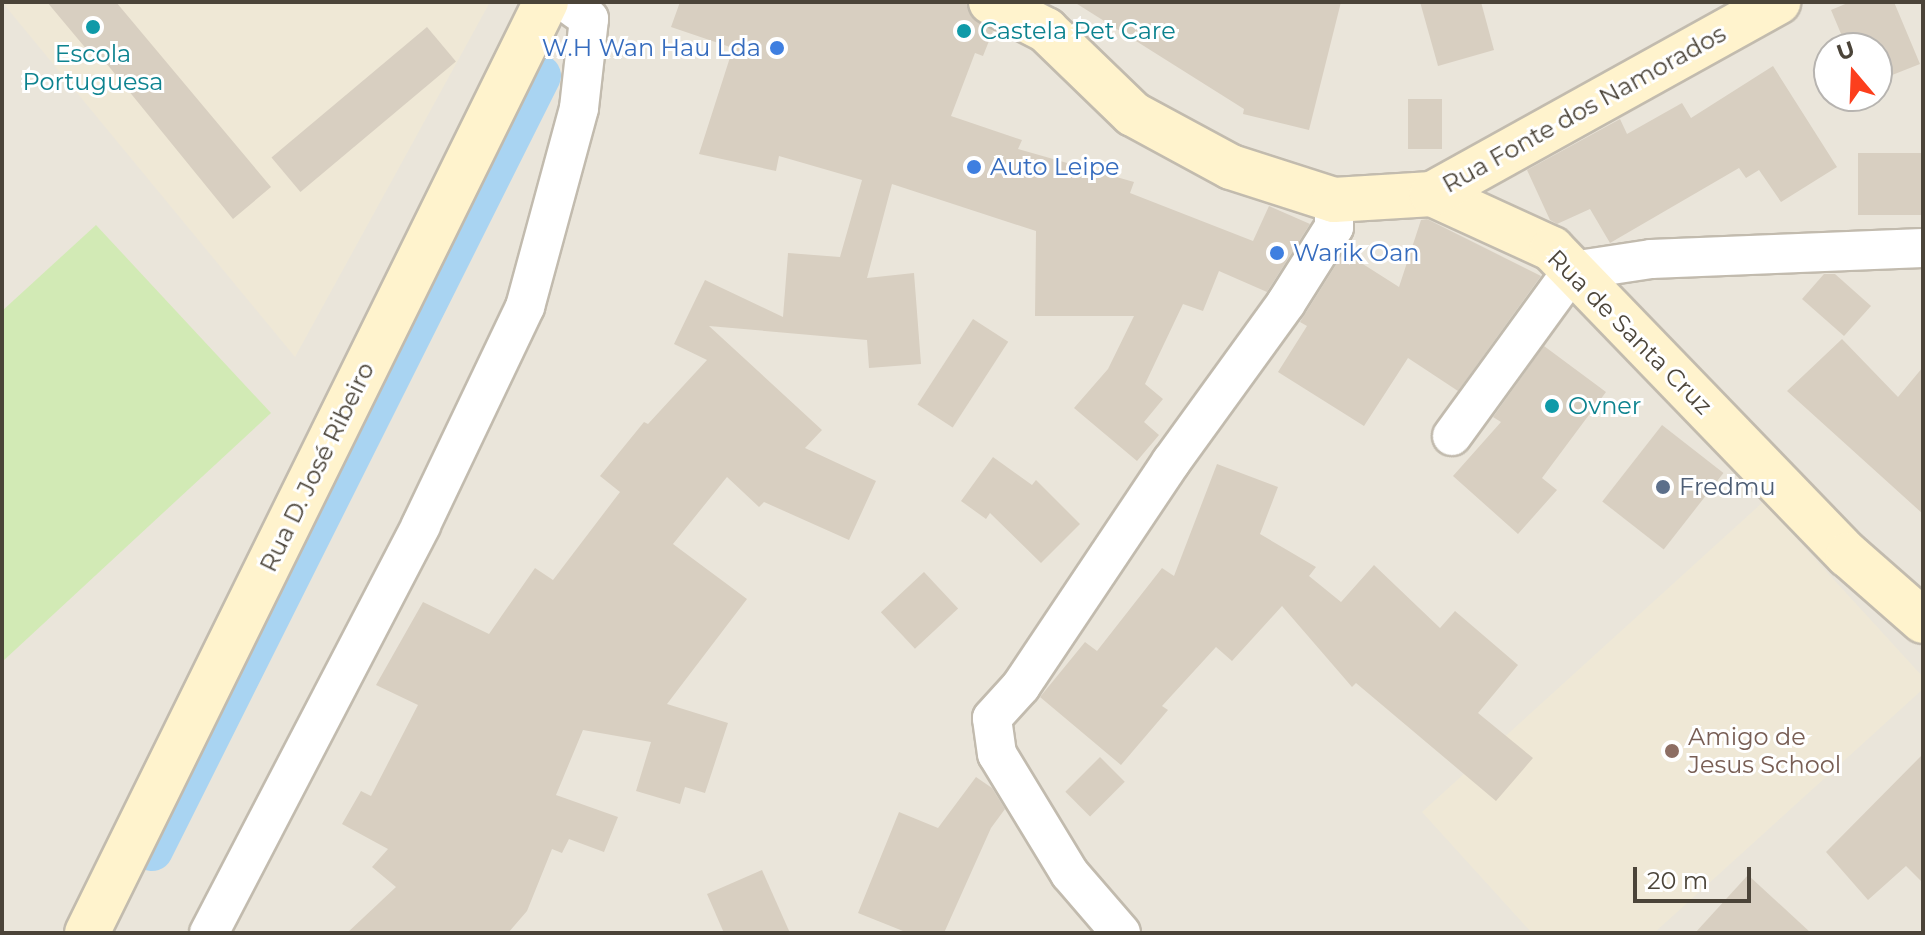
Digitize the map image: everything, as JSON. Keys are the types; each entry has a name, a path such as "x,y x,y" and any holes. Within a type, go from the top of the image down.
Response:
{"street":[{"name":"Rua D. José Ribeiro","path":"87,933 546,2"},
{"path":"209,933 421,525 525,307 579,108 589,19 566,2"},
{"name":"Rua de Santa Cruz","path":"991,2 1046,30 1133,114 1231,167 1334,200 1432,194 1552,249 1848,555 1923,621"},
{"name":"Rua Fonte dos Namorados","path":"1432,194 1778,2"},
{"path":"1121,933 1070,874 997,754 992,718 1021,686 1171,462 1286,303 1334,227 1334,200"},
{"path":"1452,436 1572,271 1651,259 1923,248"}],"shaded area":[{"path":"2,2 1923,2 1923,933 2,933"},
{"path":"2,2 490,2 295,357"},
{"name":"Amigo de Jesus School","path":"1763,502 1923,677 1923,689 1654,933 1532,933 1422,812"}],"green space":[{"path":"96,225 271,413 2,662 2,311"}],"building":[{"path":"47,2 116,2 271,187 233,219 93,47 88,51"},
{"path":"680,2 966,2 971,16 993,31 983,56 975,53 951,116 1022,140 1018,149 1134,182 1130,193 1253,241 1269,206 1310,224 1267,292 1219,271 1203,311 1183,304 1145,384 1163,399 1144,422 1159,435 1137,461 1074,408 1108,369 1134,316 1035,316 1036,231 892,184 867,278 914,273 921,364 869,368 867,340 709,326 822,430 805,448 876,481 849,540 764,502 759,507 727,477 673,544 747,599 667,704 728,723 705,793 685,787 680,804 636,791 651,742 583,730 556,795 618,817 604,852 569,839 562,853 552,849 527,911 508,933 347,933 396,887 372,867 388,849 342,824 361,791 371,796 418,705 376,685 423,602 489,634 535,568 553,580 620,492 600,476 644,422 648,424 707,360 674,344 705,280 783,317 788,253 840,257 862,180 779,156 776,171 699,154 733,48 671,27"},
{"path":"1074,2 1341,2 1309,130 1243,114 1244,109"},
{"path":"1420,2 1481,2 1494,50 1438,66"},
{"path":"1850,2 1894,2 1920,64 1893,75 1893,32 1840,32 1831,10"},
{"path":"427,27 456,61 300,192 271,157"},
{"path":"1773,66 1837,167 1781,202 1759,170 1746,178 1739,168 1610,243 1590,209 1557,224 1550,220 1527,170 1620,119 1627,134 1682,103 1691,118"},
{"path":"1408,99 1442,99 1442,149 1408,149"},
{"path":"1858,153 1923,153 1923,215 1858,215"},
{"path":"1427,219 1541,276 1458,391 1408,358 1364,426 1278,372 1307,326 1300,322 1344,252 1399,287 1421,220"},
{"path":"1824,274 1835,274 1871,306 1844,336 1802,299"},
{"path":"973,319 1008,342 953,427 917,405"},
{"path":"1842,339 1898,397 1923,367 1923,514 1787,391"},
{"path":"1544,346 1606,392 1542,478 1557,490 1518,534 1453,476 1501,422 1493,417"},
{"name":"Fredmu","path":"1662,425 1723,473 1664,549 1602,501"},
{"path":"993,457 1032,485 1036,480 1080,524 1041,563 990,513 986,519 961,501"},
{"path":"1217,464 1278,487 1260,534 1316,567 1309,576 1341,602 1374,565 1440,628 1455,611 1518,665 1478,713 1533,758 1496,801 1356,683 1352,687 1282,606 1232,661 1216,647 1162,706 1168,710 1121,765 1040,697 1085,642 1097,651 1162,568 1174,576"},
{"path":"924,572 958,609 915,649 881,612"},
{"path":"1923,754 1923,883 1906,866 1868,900 1826,852"},
{"path":"1100,757 1125,782 1090,816 1065,792"},
{"path":"976,777 992,788 1005,809 991,828 944,933 908,933 858,913 899,812 938,828"},
{"path":"762,870 790,933 724,933 707,894"},
{"path":"1748,875 1811,933 1695,933"}],"waterway":[{"path":"152,850 540,76"}],"place":[{"name":"Escola Portuguesa","path":"93,27"},
{"name":"Castela Pet Care","path":"964,31"},
{"name":"W.H Wan Hau Lda","path":"777,48"},
{"name":"Auto Leipe","path":"974,167"},
{"name":"Warik Oan","path":"1277,253"},
{"name":"Ovner","path":"1552,406"},
{"name":"Fredmu","path":"1663,487"},
{"name":"Amigo de Jesus School","path":"1672,751"}]}
